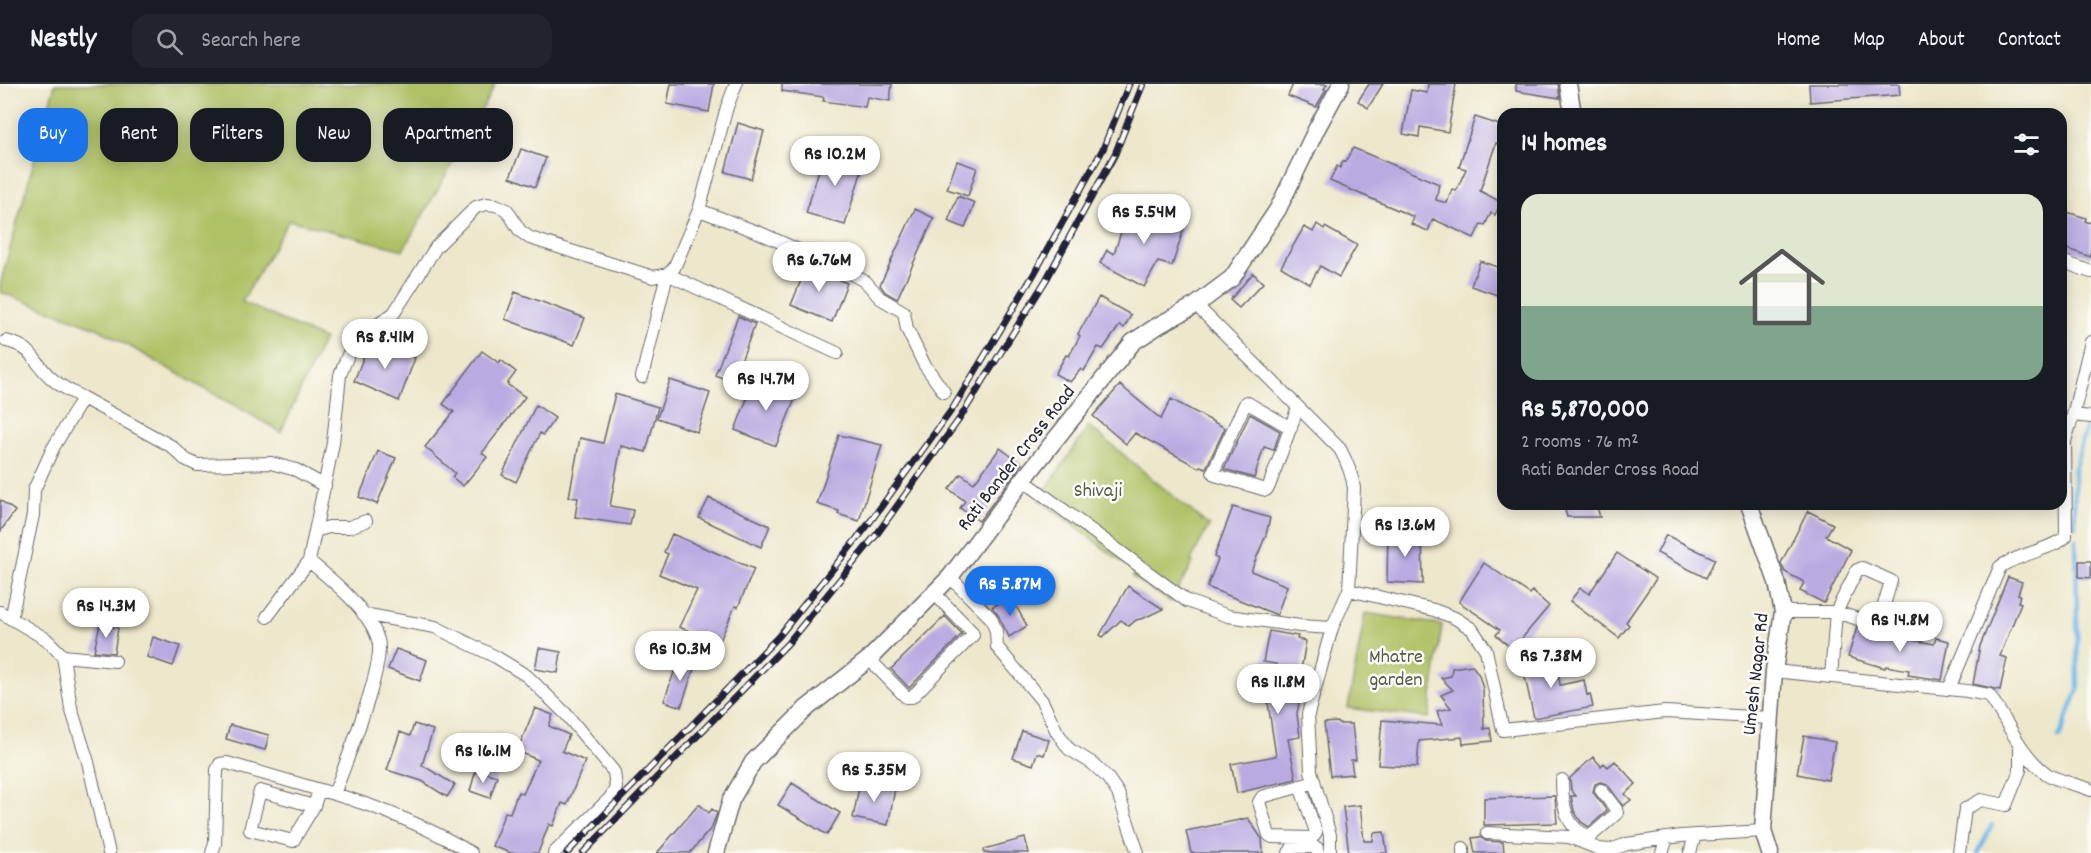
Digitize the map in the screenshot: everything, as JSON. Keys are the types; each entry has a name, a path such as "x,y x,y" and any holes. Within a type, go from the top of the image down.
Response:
{"street":[{"path":"267,617 309,561 333,443 340,375 348,355 358,339 394,313 436,247 476,207 486,204 496,205 507,210 520,231 530,238 653,277 667,274 674,268 699,210 724,118 736,84"},
{"name":"Rati Bander Cross Road","path":"716,853 730,800 753,762 807,708 868,659 950,577 1023,480 1133,342 1196,305 1232,278 1278,209 1341,84"},
{"path":"1568,84 1572,108"},
{"path":"699,210 760,233 866,282 880,298 904,312 907,329 924,364 944,392"},
{"path":"2067,263 2091,272"},
{"path":"667,274 837,353"},
{"path":"642,377 667,274"},
{"path":"1196,305 1340,449 1352,476 1354,488 1349,590 1332,628 1308,714 1311,771 1329,835 1330,853"},
{"path":"6,340 20,344 29,351 51,378 171,446 197,465 271,463 296,471 325,486"},
{"path":"2067,437 2091,342"},
{"path":"83,398 53,448 34,490 32,525 5,615 46,639 63,656 71,708 88,762 109,853"},
{"path":"1291,428 1246,402 1213,472 1233,481 1266,490 1291,428 1299,407"},
{"path":"2067,418 2073,415 2091,417"},
{"path":"1023,480 1186,601 1228,616 1332,628"},
{"name":"Umesh Nagar Rd","path":"1751,510 1777,582 1783,612 1774,671 1763,831 1770,853"},
{"path":"1949,689 2001,567 2065,539 2067,533 2065,510"},
{"path":"315,531 329,527 349,527 366,521"},
{"path":"309,561 342,589 363,614 378,639 380,654 374,681 334,794"},
{"path":"1783,612 1836,612 1877,625 1880,622 1891,581 1860,568 1836,612 1831,677"},
{"path":"950,577 991,618 996,631 997,647 1042,701 1061,739 1069,749 1092,763 1107,777 1118,793 1138,853"},
{"path":"1349,590 1434,610 1455,618 1472,629 1486,650 1503,730 1665,712 1770,718"},
{"path":"868,659 906,697 912,697 920,690 973,635 934,593"},
{"path":"363,614 435,627 496,657 527,676 566,714 607,762 614,772 616,788 610,798 554,853"},
{"path":"63,656 116,661"},
{"path":"1774,671 1989,695 2001,711 2020,746 2047,774 2091,790"},
{"path":"1959,853 1965,809 1982,800 2007,805 2020,770 2020,746"},
{"path":"212,853 215,844 217,770 220,764 227,764 366,803 471,853"},
{"path":"1562,780 1562,802 1569,819 1580,832 1588,836 1591,836 1617,813 1601,790"},
{"path":"1300,786 1316,832 1315,836 1312,838 1272,837 1269,835 1259,802 1262,797 1300,786 1314,783"},
{"path":"314,806 260,791 250,830 293,841 314,806 319,790"},
{"path":"1557,793 1562,822 1569,837"},
{"path":"1599,827 1610,850"},
{"path":"1488,833 1569,837 1599,849 1610,850 1627,844 1667,838 1763,831"},
{"path":"1690,853 1695,835"},
{"path":"1662,853 1667,838"},
{"path":"1289,853 1293,847 1317,848 1318,853"}],"green space":[{"path":"55,84 495,84 483,108 383,108 383,162 453,162 403,250 289,220 242,302 324,339 281,432 97,328 0,292 34,162 88,162 88,108 48,108"},
{"name":"Shivaji","path":"1089,426 1209,526 1171,602 1133,577 1135,572 1039,499"},
{"name":"Mhatre garden","path":"1365,613 1442,625 1429,718 1348,708"}],"building":[{"path":"671,84 714,84 709,112 667,104"},
{"path":"782,84 892,84 890,101 867,97 865,107 823,101 824,97 782,91"},
{"path":"1293,84 1327,84 1316,107 1288,96"},
{"path":"1369,84 1383,84 1368,108 1358,101"},
{"path":"1428,84 1456,84 1448,132 1420,127 1419,137 1403,134 1411,90 1427,93"},
{"path":"1516,84 1558,84 1560,98 1516,91"},
{"path":"1809,84 1899,84 1900,95 1810,102"},
{"path":"1475,117 1497,124 1497,143 1480,191 1497,200 1497,211 1495,215 1491,213 1485,225 1481,224 1474,238 1433,219 1428,231 1411,224 1414,217 1330,181 1337,166 1340,168 1353,148 1439,184 1436,200 1447,203 1452,189 1456,191 1466,169 1459,167"},
{"path":"738,123 764,131 751,179 725,172"},
{"path":"521,149 546,158 535,187 510,177"},
{"path":"825,150 865,160 845,225 806,213"},
{"path":"957,161 977,168 968,196 947,189"},
{"path":"958,196 975,203 965,228 948,221"},
{"path":"1130,204 1154,212 1153,215 1185,225 1172,266 1158,262 1144,287 1100,263 1107,250 1114,254"},
{"path":"915,209 934,218 897,299 885,292 880,285"},
{"path":"2067,212 2086,218 2085,221 2091,223 2091,257 2067,249"},
{"path":"1317,224 1357,245 1339,277 1320,266 1310,284 1281,267 1304,227 1313,232"},
{"path":"1480,261 1497,267 1497,295 1471,286"},
{"path":"808,263 828,272 827,275 847,283 832,322 791,305"},
{"path":"1253,273 1263,283 1239,308 1230,300"},
{"path":"515,292 585,318 574,345 505,319"},
{"path":"1099,297 1131,315 1124,328 1120,325 1103,349 1098,347 1084,371 1081,369 1070,382 1055,374 1066,355 1069,356 1080,336 1078,334"},
{"path":"738,316 755,324 733,382 715,375"},
{"path":"370,341 415,358 399,401 354,381"},
{"path":"482,351 499,363 501,360 516,372 507,384 525,397 482,453 487,457 463,486 452,477 455,473 425,447 454,412 443,404"},
{"path":"755,378 797,394 776,446 735,430"},
{"path":"670,380 710,393 697,432 657,418"},
{"path":"1120,385 1161,419 1171,399 1225,428 1206,468 1200,466 1199,468 1135,433 1126,444 1093,416"},
{"path":"615,394 658,407 646,452 621,446 610,506 633,510 630,525 575,517 578,498 569,497 580,438 603,443"},
{"path":"536,405 555,418 543,435 540,433 516,482 502,475"},
{"path":"1250,414 1280,431 1274,450 1264,447 1254,478 1224,469"},
{"path":"839,435 882,445 859,521 817,504"},
{"path":"1000,448 1022,464 979,521 960,508 965,501 949,489 961,474 974,483"},
{"path":"378,451 396,458 377,504 359,497"},
{"path":"709,498 770,526 761,547 699,518"},
{"path":"0,500 15,511 0,532"},
{"path":"1233,507 1270,518 1266,535 1251,571 1287,586 1277,615 1207,587 1218,559 1214,557"},
{"path":"1565,510 1598,510 1600,517 1567,517"},
{"path":"1808,511 1833,524 1826,536 1851,550 1824,603 1800,591 1804,582 1785,572 1781,563"},
{"path":"1388,530 1422,534 1423,584 1387,582"},
{"path":"672,534 754,569 719,643 679,627 697,590 659,574 668,554 664,552"},
{"path":"1666,535 1715,559 1706,578 1657,553"},
{"path":"1617,553 1656,579 1626,622 1629,625 1619,638 1570,601 1580,588 1589,594"},
{"path":"2079,561 2091,561 2091,578 2079,577"},
{"path":"1484,563 1530,594 1532,591 1549,606 1513,649 1496,635 1500,630 1459,602"},
{"path":"2008,577 2022,582 2018,594 2020,595 2018,602 2021,603 2000,656 2007,658 2000,690 1973,684 1980,646"},
{"path":"1128,586 1163,609 1136,620 1129,626 1121,620 1103,637 1100,635"},
{"path":"1011,597 1027,626 1009,637 992,607"},
{"path":"945,616 962,634 909,688 891,669"},
{"path":"100,624 118,628 114,653 94,651"},
{"path":"1857,627 1882,634 1884,630 1896,633 1895,637 1934,644 1936,638 1949,641 1942,680 1908,675 1909,670 1886,666 1885,668 1848,657"},
{"path":"1269,631 1298,636 1297,639 1306,641 1299,682 1303,683 1297,714 1300,737 1288,739 1296,779 1237,793 1231,764 1276,756 1268,703 1276,664 1263,662"},
{"path":"153,637 180,646 173,666 147,657"},
{"path":"539,648 561,652 558,673 535,669"},
{"path":"396,649 427,660 420,681 388,669"},
{"path":"1540,650 1543,663 1547,663 1549,674 1558,672 1560,685 1584,680 1587,695 1590,694 1593,707 1534,718 1520,654"},
{"path":"679,658 696,663 681,707 664,701"},
{"path":"1472,665 1479,675 1483,689 1484,729 1490,728 1492,741 1463,744 1462,737 1419,741 1417,767 1378,765 1382,720 1442,725 1437,711 1451,708 1441,695 1453,690 1441,678 1451,676 1452,668"},
{"path":"535,708 553,715 549,726 569,735 562,751 585,761 567,805 562,803 553,826 549,824 538,853 511,853 492,846 505,812 510,813 518,792 523,794 538,760 517,751"},
{"path":"1338,722 1339,724 1352,724 1356,760 1351,760 1353,774 1330,776 1324,723"},
{"path":"414,724 433,730 422,765 455,785 447,797 422,781 387,770 400,732 410,736"},
{"path":"230,725 269,735 265,750 226,739"},
{"path":"1022,731 1049,740 1044,755 1037,753 1033,765 1013,758"},
{"path":"1804,736 1835,742 1828,780 1797,774"},
{"path":"1593,757 1601,766 1604,763 1608,767 1615,761 1636,784 1625,794 1631,800 1623,806 1607,784 1600,782 1595,784 1593,792 1607,811 1589,827 1581,822 1574,811 1571,796 1576,796 1571,790 1570,778"},
{"path":"476,770 497,776 490,798 470,791"},
{"path":"860,782 895,789 888,825 853,818"},
{"path":"792,783 840,813 827,835 778,805"},
{"path":"1555,796 1557,823 1484,825 1484,798"},
{"path":"699,804 709,813 712,809 717,813 712,827 690,853 657,853"},
{"path":"1360,805 1364,841 1373,841 1374,833 1384,832 1387,853 1349,853 1343,807"},
{"path":"1248,818 1262,839 1263,853 1191,853 1186,831"},
{"path":"1480,837 1486,841 1503,842 1504,853 1475,853 1472,838"},
{"path":"1025,838 1029,853 984,853 984,849"}],"waterway":[{"path":"2075,526 2074,471 2087,424"},
{"path":"2059,738 2078,690 2076,539"},
{"path":"1978,853 1992,825"}],"railway":[{"path":"567,853 779,636 867,526 953,408 1034,274 1103,149 1129,84"},
{"path":"583,853 788,643 877,534 960,418 1046,280 1115,154 1143,84"}]}
